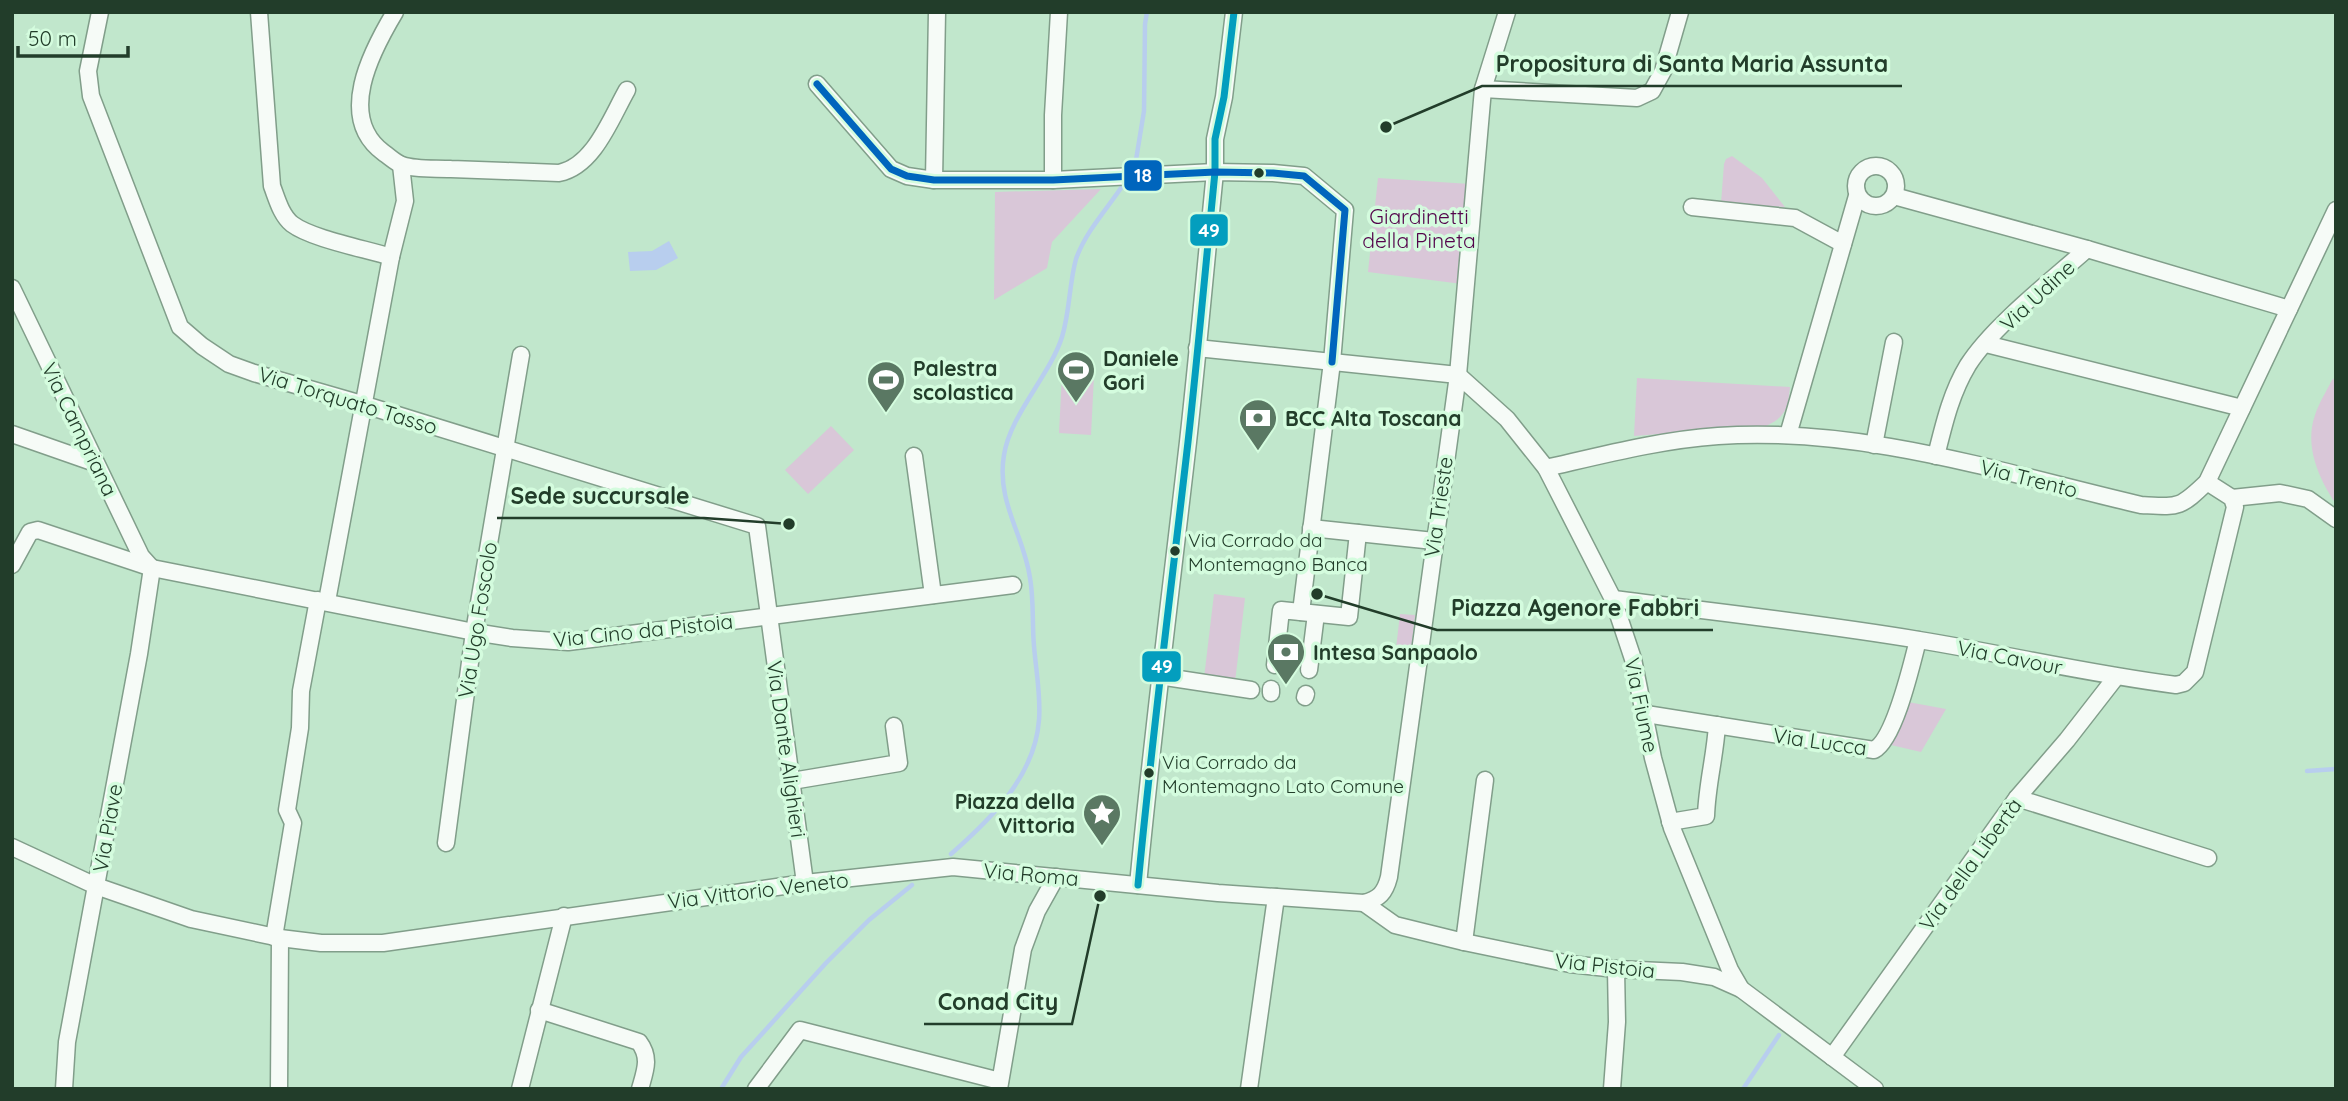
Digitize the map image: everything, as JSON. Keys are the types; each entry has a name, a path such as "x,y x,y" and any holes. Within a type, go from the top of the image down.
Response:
{"street":[{"name":"Via Torquato Tasso","path":"100,12 88,71 95,113 180,327 202,346 229,363 254,373 757,526 769,615"},
{"path":"259,12 272,186 279,206 290,223 304,232 391,257"},
{"path":"395,12 366,73 360,114 368,137 401,165 559,173 571,170 594,148 627,90"},
{"path":"934,180 937,12"},
{"path":"1053,180 1053,115 1059,12"},
{"path":"1138,885 1197,348 1215,172 1215,139 1224,97 1234,12"},
{"name":"Via Trieste","path":"1364,903 1381,896 1389,877 1433,541 1458,375 1483,89 1507,12"},
{"path":"1483,89 1637,98 1652,91 1664,71 1680,12"},
{"path":"817,84 891,169 907,176 934,180 1053,180 1215,172 1266,173 1304,176 1345,210 1332,362 1311,528 1309,670"},
{"path":"279,1089 277,937 293,823 286,810 300,727 301,691 365,405 391,257 405,201 401,165"},
{"path":"1788,435 1857,196 1858,176 1863,170 1874,166 1881,167 1894,177 1896,189 1890,201 1878,207 1864,203 1857,196"},
{"path":"1894,196 2087,249"},
{"path":"1692,207 1794,218 1843,244"},
{"name":"Via Trento","path":"1546,468 1672,440 1788,435 1874,445 1936,456 2141,505 2169,506 2185,503 2207,482 2336,210"},
{"name":"Via Udine","path":"1936,456 1949,405 1969,365 1986,344 2087,249 2289,309"},
{"name":"Via Campriana","path":"12,288 141,556 152,568"},
{"path":"1874,445 1894,342"},
{"path":"1986,344 2242,408"},
{"path":"1197,348 1458,375"},
{"name":"Via Ugo Foscolo","path":"446,844 474,632 521,355"},
{"name":"Via Fiume","path":"1458,375 1507,419 1546,468 1613,599 1633,659 1653,758 1670,821 1710,924 1741,989"},
{"path":"12,434 95,463"},
{"path":"914,456 933,595"},
{"path":"2207,482 2232,498 2280,494 2308,499 2336,519"},
{"name":"Via Cavour","path":"1613,599 1860,630 2116,677 2176,685 2184,683 2195,672 2235,508 2232,498"},
{"path":"1311,528 1433,541"},
{"name":"Via Cino da Pistoia","path":"12,565 30,532 38,530 152,568 474,632 568,642 1013,584"},
{"path":"1275,665 1282,610 1349,617 1358,533"},
{"name":"Via Piave","path":"64,1089 68,1042 139,654 152,568"},
{"name":"Via Dante Alighieri","path":"769,615 805,883"},
{"name":"Via Lucca","path":"1646,714 1874,750 1878,748 1901,702 1918,640"},
{"path":"1159,676 1251,690"},
{"name":"Via della Libertà","path":"1832,1057 2017,798 2116,677"},
{"path":"1670,821 1706,816 1706,797 1714,763 1717,725"},
{"path":"792,781 898,763 894,726"},
{"path":"1464,942 1485,780"},
{"path":"2017,798 2208,858"},
{"name":"Via Vittorio Veneto","path":"12,847 96,886 191,919 321,943 383,943 805,883 953,867"},
{"name":"Via Roma","path":"953,867 1276,897"},
{"path":"756,1089 800,1030 999,1085 1023,949 1037,911 1056,877"},
{"path":"1250,1089 1276,897 1364,903"},
{"name":"Via Pistoia","path":"1364,903 1395,925 1464,942 1570,964 1682,972 1714,977 1741,989 1875,1089"},
{"path":"520,1089 564,916"},
{"path":"1612,1089 1617,1022 1616,969"},
{"path":"539,1010 639,1042 645,1049 647,1060 640,1089"}],"green space":[{"path":"1732,156 1762,178 1785,207 1721,203 1724,164 1726,159"},
{"name":"Giardinetti della Pineta","path":"1378,178 1470,184 1462,284 1368,272"},
{"path":"1101,189 1052,242 1047,268 994,300 995,192"},
{"name":"Daniele Gori","path":"1062,374 1094,376 1091,435 1059,433"},
{"path":"2336,377 2336,504 2319,473 2311,438 2317,411"},
{"path":"1637,378 1790,387 1785,411 1766,426 1634,436"},
{"path":"831,426 854,450 808,494 785,470"},
{"path":"1214,594 1245,598 1235,682 1204,678"},
{"path":"1400,614 1415,615 1410,659 1395,657"},
{"path":"1908,702 1946,709 1921,752 1891,745"}],"water":[{"path":"669,241 678,258 656,270 630,271 628,252 652,251"}],"waterway":[{"path":"1135,166 1144,111 1147,12"},
{"path":"951,854 1009,795 1029,760 1036,740 1039,702 1031,586 1027,562 1007,503 1004,455 1014,425 1049,366 1062,337 1080,249 1121,188"},
{"path":"2307,771 2336,769"},
{"path":"721,1089 741,1057 826,963 869,920 912,885"},
{"path":"1743,1089 1779,1035"}],"transit line":[{"name":"49","path":"1138,885 1188,442 1215,172 1215,139 1224,97 1234,12"},
{"name":"18","path":"817,84 891,169 907,176 934,180 1053,180 1215,172 1304,176 1345,210 1332,362"}],"place":[{"name":"Propositura di Santa Maria Assunta","path":"1386,127"},
{"name":"Daniele Gori","path":"1076,404"},
{"name":"Palestra scolastica","path":"886,414"},
{"name":"BCC Alta Toscana","path":"1258,452"},
{"name":"Sede succursale","path":"789,524"},
{"name":"Via Corrado da Montemagno Banca","path":"1175,551"},
{"name":"Piazza Agenore Fabbri","path":"1317,594"},
{"name":"Intesa Sanpaolo","path":"1286,686"},
{"name":"Via Corrado da Montemagno Lato Comune","path":"1149,773"},
{"name":"Piazza della Vittoria","path":"1102,847"},
{"name":"Conad City","path":"1100,896"}]}
